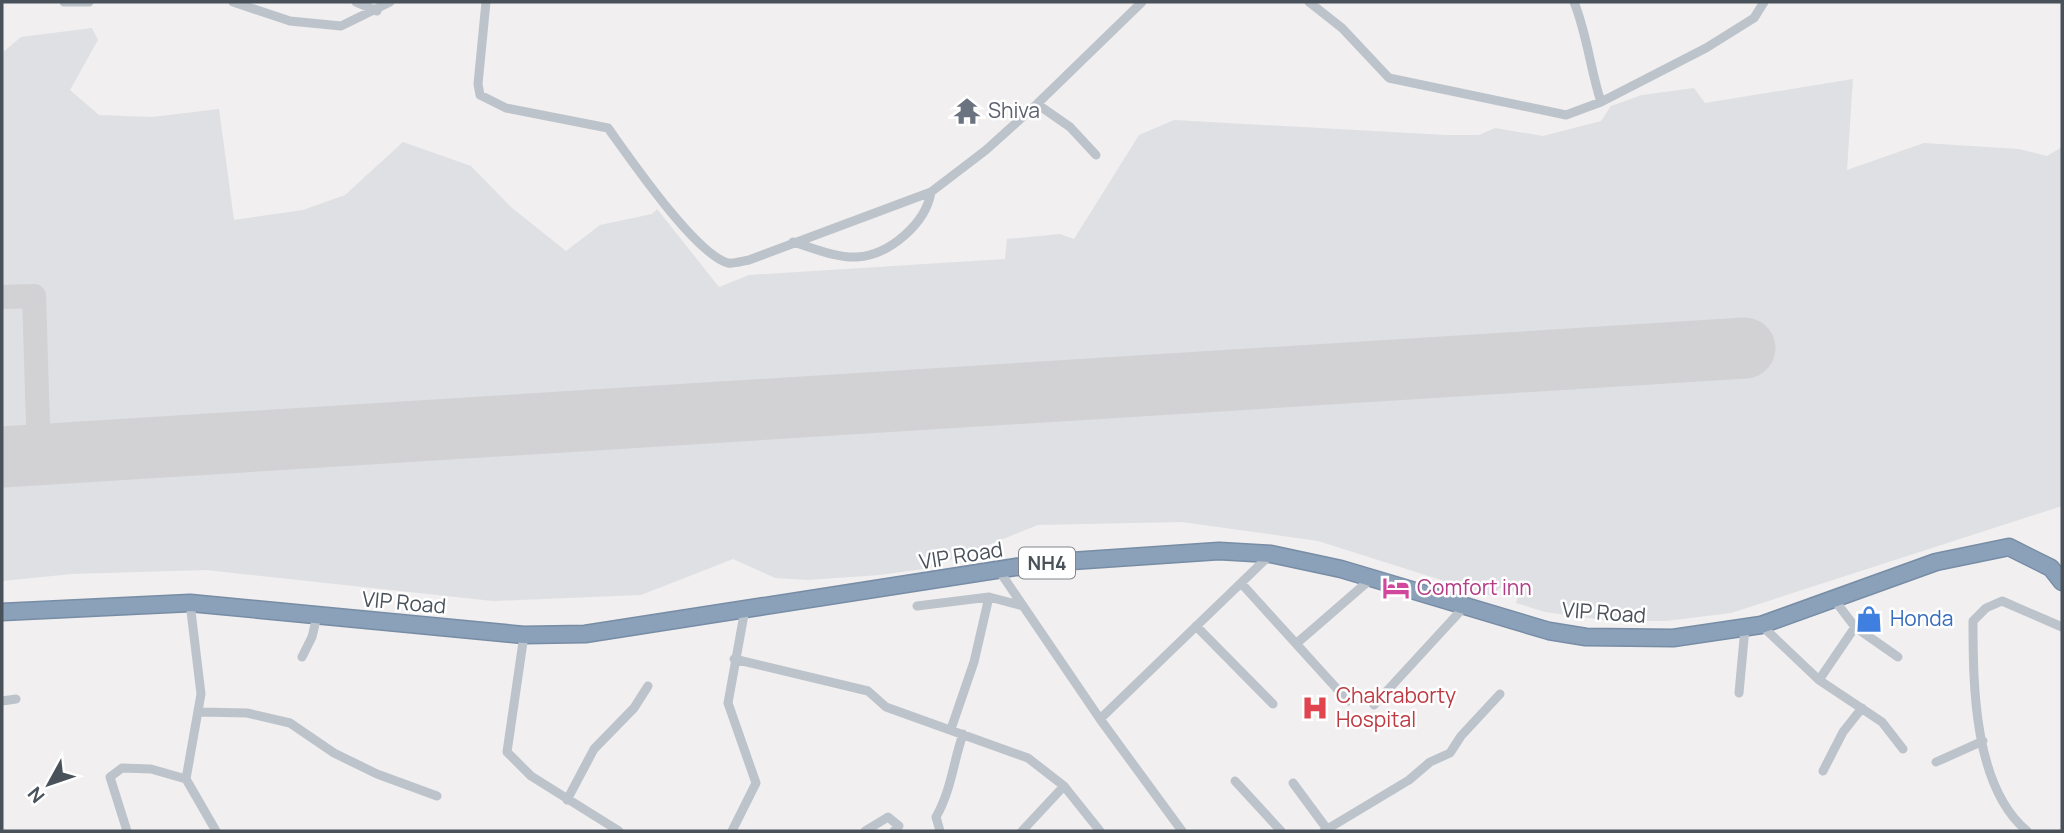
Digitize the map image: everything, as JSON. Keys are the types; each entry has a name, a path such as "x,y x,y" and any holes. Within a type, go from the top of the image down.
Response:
{"highway":[{"name":"VIP Road","path":"2,612 190,603 524,635 585,634 1000,572 1042,563 1219,551 1271,554 1372,578 1549,631 1586,637 1673,638 1753,627 1936,562 2009,547 2051,568 2062,582"}],"street":[{"path":"64,2 89,2"},
{"path":"233,2 290,21 341,26 377,11 390,2"},
{"path":"356,2 377,11"},
{"path":"486,2 478,83 480,96 506,107 608,128 655,191 689,230 706,249 728,263 749,260 931,192 986,150 1142,2"},
{"path":"1309,2 1342,28 1389,78 1566,114 1601,102 1706,48 1755,18 1761,3"},
{"path":"1574,2 1586,32 1591,69 1601,102"},
{"path":"1037,104 1070,127 1096,155"},
{"path":"793,242 824,252 858,257 886,248 912,229 929,206 931,192"},
{"path":"1100,719 1271,554"},
{"path":"1000,572 1100,719 1182,831"},
{"path":"1297,643 1372,578"},
{"path":"1241,583 1348,701"},
{"path":"917,606 989,597 1023,606"},
{"path":"951,729 974,662 989,597"},
{"path":"1833,598 1855,627 1898,657"},
{"path":"2027,831 2011,818 1987,771 1973,655 1973,621 1986,608 2002,601 2062,627"},
{"path":"190,603 201,694 200,712 186,779 216,831"},
{"path":"1374,705 1466,605"},
{"path":"732,831 756,783 728,703 744,609"},
{"path":"302,657 312,637 317,616"},
{"path":"1196,626 1273,704"},
{"path":"1739,693 1753,627 1819,680 1882,722 1903,749"},
{"path":"1819,680 1855,627"},
{"path":"524,635 507,752 531,776 603,827 619,831"},
{"path":"734,659 867,691 886,707 1028,758 1064,786 1100,831"},
{"path":"567,800 594,749 634,708 648,686"},
{"path":"1293,783 1325,830 1409,780 1430,762 1450,753 1461,736 1500,694"},
{"path":"2,701 16,699"},
{"path":"1824,771 1843,732 1862,708"},
{"path":"200,712 247,713 290,723 334,753 377,774 437,796"},
{"path":"940,831 936,817 950,794 950,771 963,734"},
{"path":"1937,762 1983,741"},
{"path":"127,831 110,777 121,768 151,769 186,779"},
{"path":"1235,782 1281,831"},
{"path":"1022,831 1064,786"},
{"path":"1171,816 1175,831"},
{"path":"865,831 888,817 899,826 894,831"}],"shaded area":[{"path":"92,28 98,40 70,90 99,115 152,117 219,109 234,220 303,210 345,195 403,142 471,166 512,208 566,251 600,225 652,214 657,209 719,287 749,275 1005,259 1007,239 1060,234 1074,239 1139,135 1174,120 1446,135 1479,135 1495,128 1543,136 1601,121 1611,106 1642,95 1694,88 1705,103 1853,79 1847,170 1924,143 2019,149 2047,156 2062,147 2062,506 1731,613 1666,621 1612,621 1545,612 1516,603 1519,593 1499,588 1495,597 1318,541 1182,522 1038,525 930,568 880,575 807,580 775,578 733,559 641,595 493,601 206,570 72,574 2,581 2,53 21,37"}],"taxiway":[{"path":"2,297 34,296 39,455"}],"runway":[{"path":"2,457 1745,348"}],"place":[{"name":"Shiva","path":"967,111"},
{"name":"Comfort inn","path":"1396,588"},
{"name":"Honda","path":"1869,619"},
{"name":"Chakraborty Hospital","path":"1315,708"}]}
